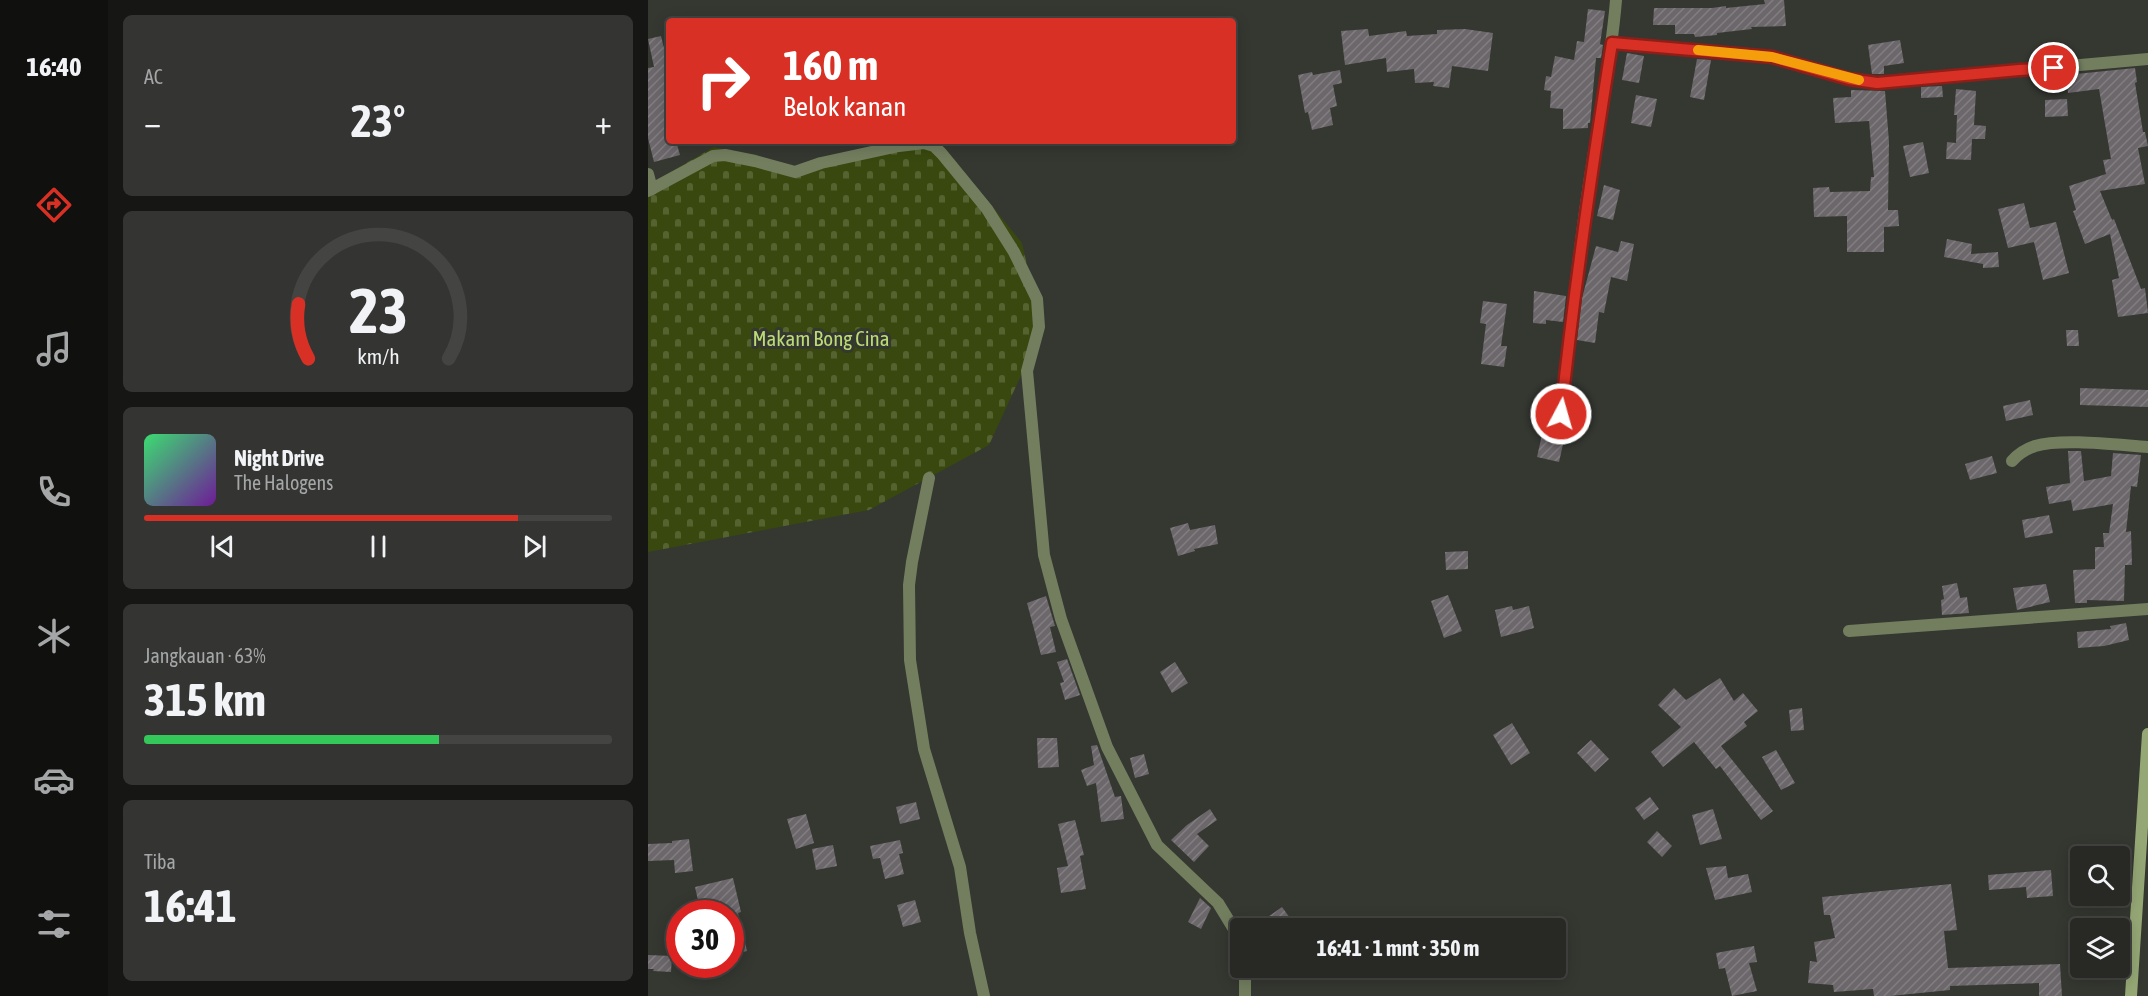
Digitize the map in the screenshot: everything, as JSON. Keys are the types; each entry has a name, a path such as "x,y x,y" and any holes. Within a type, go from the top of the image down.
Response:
{"main road":[{"path":"2131,996 2148,734"}],"street":[{"path":"1561,414 1570,323 1612,43 1616,0"},
{"path":"1612,43 1772,57 1849,79 1877,83 2148,59"},
{"path":"648,174 650,190 713,156 724,155 755,161 795,172 856,154 916,144"},
{"path":"927,144 934,146 942,154 987,209 1014,252 1037,300 1039,327 1028,372 1044,555 1061,619 1107,747 1157,845 1218,903 1230,923"},
{"path":"2012,461 2020,452 2037,445 2059,443 2148,447"},
{"path":"929,478 912,562 909,613 910,660 924,749 960,867 970,933 984,996"},
{"path":"1850,631 2148,609"},
{"path":"1245,978 1245,996"}],"green space":[{"name":"Makam Bong Cina","path":"897,144 941,144 1022,243 1042,330 989,445 869,510 648,552 648,185 714,147 794,167"}],"building":[{"path":"1764,0 1784,0 1786,26 1751,27 1752,29 1695,37 1694,34 1675,34 1675,25 1653,25 1654,8 1726,6 1726,8 1765,4"},
{"path":"1588,9 1605,11 1600,44 1603,45 1601,58 1596,58 1590,123 1588,123 1588,128 1563,129 1563,109 1550,108 1551,91 1544,90 1546,76 1551,77 1555,56 1574,60 1577,41 1584,42"},
{"path":"1368,29 1369,36 1406,31 1407,36 1437,34 1437,30 1465,29 1493,33 1488,71 1452,66 1449,88 1433,86 1434,82 1415,83 1414,69 1387,72 1386,58 1345,65 1341,31"},
{"path":"661,36 666,56 666,144 677,144 680,155 654,162 648,138 648,68 654,67 648,39"},
{"path":"1900,40 1904,63 1884,66 1884,74 1872,74 1868,45"},
{"path":"1627,53 1644,56 1639,83 1622,80"},
{"path":"1697,59 1711,60 1704,100 1690,97"},
{"path":"2135,68 2137,82 2135,83 2143,132 2145,132 2148,146 2138,148 2145,184 2100,191 2112,220 2114,219 2141,289 2145,288 2148,313 2118,317 2112,280 2119,278 2110,234 2085,244 2073,211 2076,210 2069,186 2106,174 2103,160 2111,159 2099,89 2068,93 2066,75"},
{"path":"1340,70 1342,83 1333,85 1337,106 1330,108 1333,125 1312,130 1308,112 1305,113 1298,75"},
{"path":"1942,86 1943,97 1921,98 1921,87"},
{"path":"1956,89 1976,91 1974,125 1986,126 1985,139 1972,139 1971,160 1946,159 1947,142 1956,143 1957,115 1954,115"},
{"path":"1851,90 1885,91 1889,142 1888,210 1898,210 1899,226 1884,227 1884,252 1847,252 1847,216 1814,217 1813,188 1829,187 1830,192 1870,191 1871,177 1874,177 1869,121 1835,123 1833,98 1851,97"},
{"path":"1636,95 1657,99 1651,127 1631,123"},
{"path":"2067,99 2068,116 2045,117 2045,100"},
{"path":"1923,142 1929,173 1910,177 1903,146"},
{"path":"1604,185 1620,190 1613,220 1597,216"},
{"path":"2024,203 2030,228 2056,222 2069,273 2043,280 2034,242 2008,248 1998,209"},
{"path":"1947,239 1972,244 1971,254 1998,252 1999,267 1983,268 1983,264 1944,257"},
{"path":"1621,241 1634,244 1627,281 1611,277 1604,313 1599,312 1595,343 1577,340 1582,298 1596,246 1618,252"},
{"path":"1534,291 1566,296 1563,322 1546,320 1546,324 1533,323"},
{"path":"1483,301 1507,304 1501,346 1507,346 1504,367 1481,364 1486,324 1480,323"},
{"path":"2066,330 2078,330 2079,346 2067,346"},
{"path":"2080,388 2148,390 2148,407 2080,405"},
{"path":"2030,400 2033,415 2006,421 2003,406"},
{"path":"1542,435 1564,440 1559,462 1537,457"},
{"path":"2068,451 2081,451 2084,481 2111,476 2113,453 2141,455 2137,487 2131,486 2126,532 2131,531 2132,565 2125,565 2124,601 2087,600 2087,603 2075,603 2073,570 2095,569 2095,547 2104,547 2103,533 2109,533 2113,504 2073,511 2071,500 2049,504 2046,487 2070,483"},
{"path":"1992,456 1997,473 1970,480 1965,464"},
{"path":"2049,515 2053,533 2025,538 2022,520"},
{"path":"1188,523 1190,530 1215,525 1218,544 1194,549 1195,551 1178,556 1170,528"},
{"path":"1468,551 1468,569 1446,570 1445,552"},
{"path":"1957,583 1960,598 1967,597 1969,613 1942,615 1941,600 1944,599 1942,586"},
{"path":"2046,584 2050,602 2017,610 2013,588"},
{"path":"1448,595 1462,631 1444,638 1431,601"},
{"path":"1046,596 1055,626 1050,627 1056,652 1041,655 1027,603"},
{"path":"1512,606 1513,610 1529,606 1534,628 1501,637 1495,610"},
{"path":"2126,623 2129,640 2104,646 2078,648 2077,632 2111,629 2110,626"},
{"path":"1067,659 1080,695 1065,700 1060,683 1064,682 1057,662"},
{"path":"1175,662 1188,683 1172,693 1160,672"},
{"path":"1720,678 1734,701 1743,693 1758,711 1744,722 1747,726 1721,746 1773,811 1761,820 1720,766 1716,769 1694,742 1663,767 1651,752 1681,727 1658,705 1674,688 1686,700"},
{"path":"1802,708 1804,730 1791,731 1789,710"},
{"path":"1512,723 1530,753 1511,765 1493,735"},
{"path":"1037,738 1057,738 1059,767 1038,768"},
{"path":"1591,740 1609,759 1595,772 1577,753"},
{"path":"1097,745 1115,797 1121,796 1124,819 1101,822 1096,783 1087,786 1081,770 1094,765 1091,746"},
{"path":"1776,750 1795,783 1781,790 1762,757"},
{"path":"1144,754 1149,774 1135,778 1130,758"},
{"path":"1650,797 1659,809 1644,820 1635,808"},
{"path":"916,802 920,819 900,824 896,807"},
{"path":"1210,809 1217,820 1197,834 1209,846 1194,862 1171,840"},
{"path":"1713,809 1722,839 1700,845 1692,815"},
{"path":"806,814 814,843 796,849 787,819"},
{"path":"1075,820 1084,855 1080,856 1086,889 1061,893 1057,868 1068,866 1058,824"},
{"path":"1657,831 1672,846 1662,857 1647,842"},
{"path":"689,839 693,871 675,873 674,860 648,861 648,844 672,843 672,841"},
{"path":"900,840 903,853 899,854 904,874 885,879 880,858 873,859 870,846"},
{"path":"833,845 837,866 816,870 812,849"},
{"path":"1726,866 1728,878 1748,874 1752,892 1715,900 1706,868"},
{"path":"2051,870 2053,896 2027,898 2026,887 1989,890 1988,875"},
{"path":"733,878 738,900 698,900 695,887"},
{"path":"1951,884 1957,930 1944,931 1948,968 2060,964 2062,996 2039,996 2039,983 1950,986 1950,990 1874,996 1873,989 1834,992 1833,985 1808,983 1810,961 1817,962 1814,942 1835,938 1830,915 1824,915 1822,897"},
{"path":"1200,898 1211,908 1201,929 1188,922"},
{"path":"915,900 921,922 903,927 897,905"},
{"path":"1282,907 1290,918 1266,918"},
{"path":"1754,946 1757,962 1749,963 1757,991 1732,996 1725,968 1719,969 1716,953"},
{"path":"648,955 666,956 666,972 648,969"}],"slow traffic":[{"path":"1698,50 1772,57 1859,80"}],"route":[{"path":"1561,414 1570,323 1588,191 1612,43 1772,57 1849,79 1877,83 2054,68"}]}
